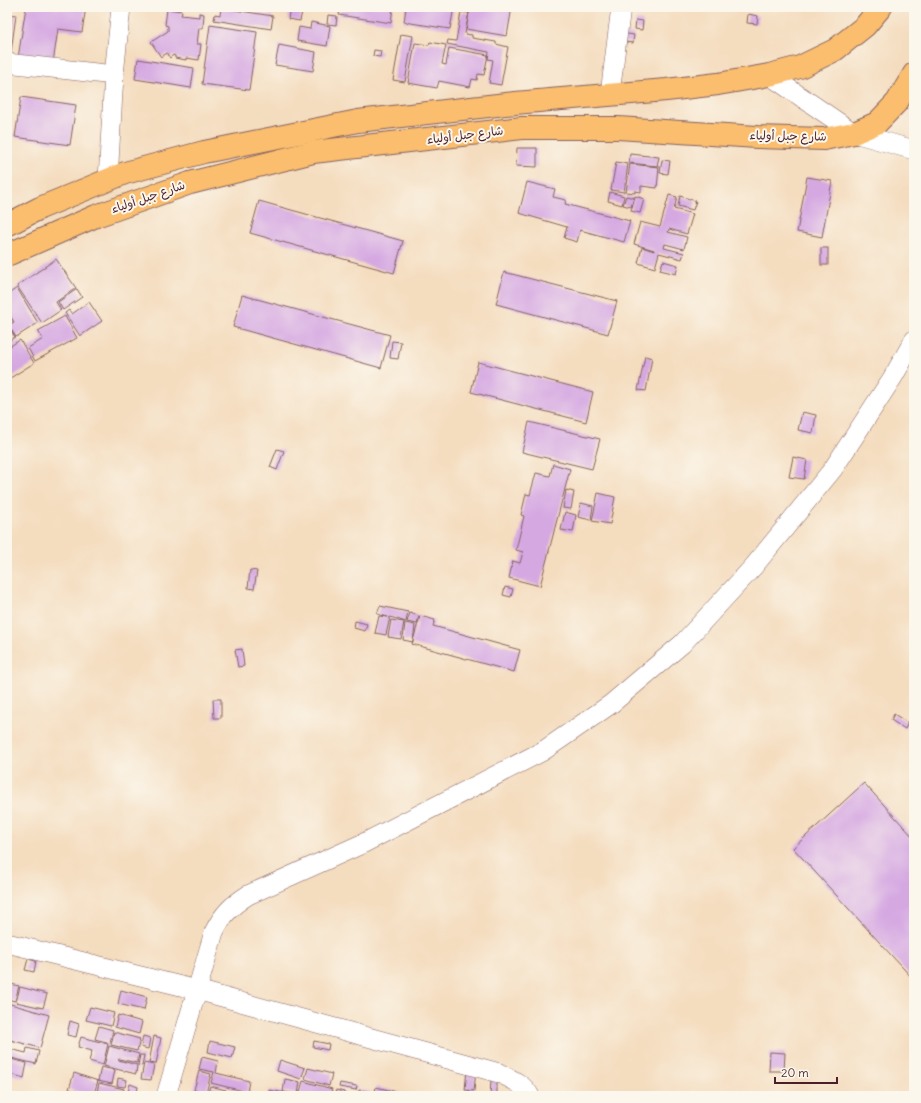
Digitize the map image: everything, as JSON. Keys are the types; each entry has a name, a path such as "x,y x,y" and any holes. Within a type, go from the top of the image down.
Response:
{"main road":[{"path":"7,225 40,208 125,173 204,152 358,121 514,103 666,90 718,84 769,75 800,66 835,50 866,26 881,7"},
{"name":"شارع جبل أولياء","path":"7,255 96,216 190,183 313,152 522,128 618,128 757,137 824,139 854,133 877,123 897,102 914,74"}],"street":[{"path":"108,180 114,75 121,7"},
{"path":"610,94 621,7"},
{"path":"7,63 114,75"},
{"path":"769,75 854,133 914,150"},
{"path":"166,1096 214,932 221,918 233,904 248,895 364,843 543,751 611,704 682,644 754,566 832,469 892,377 914,340"},
{"path":"7,943 197,990 499,1073 516,1081 527,1091 530,1096"}],"building":[{"path":"26,7 86,7 82,32 58,29 53,63 18,58"},
{"path":"290,7 303,7 300,21 288,19"},
{"path":"341,7 393,7 391,23 339,15"},
{"path":"406,7 454,7 450,29 404,22"},
{"path":"470,7 512,7 507,36 466,29"},
{"path":"221,8 273,16 271,29 214,20 215,14 220,15"},
{"path":"167,9 182,11 181,15 199,17 199,13 204,14 203,28 199,28 197,44 201,44 199,60 175,58 173,55 170,58 167,53 161,57 151,42 168,31 168,26 165,25"},
{"path":"461,12 469,13 465,34 472,35 472,38 496,42 496,44 508,47 501,85 489,83 493,60 488,59 489,52 447,44 448,40 456,41"},
{"path":"7,14 16,15 11,52 7,52"},
{"path":"748,14 758,16 757,24 747,23"},
{"path":"328,15 337,16 336,25 327,24"},
{"path":"636,20 643,21 642,30 635,29"},
{"path":"311,22 330,26 327,46 297,41 299,27 310,29"},
{"path":"210,25 257,32 249,90 202,84"},
{"path":"621,33 634,35 633,43 619,41"},
{"path":"401,34 413,36 405,82 393,80"},
{"path":"430,42 446,45 442,64 446,65 449,48 488,55 484,75 478,74 477,80 472,79 470,87 439,81 437,88 408,83 415,43 429,45"},
{"path":"279,45 316,52 313,71 275,65"},
{"path":"374,50 381,51 380,57 373,56"},
{"path":"138,59 194,68 191,88 135,79"},
{"path":"21,97 76,105 70,145 15,137"},
{"path":"517,148 537,148 537,167 516,166"},
{"path":"630,154 659,157 657,166 629,163"},
{"path":"662,160 670,161 668,174 660,173"},
{"path":"616,162 628,164 624,192 611,190"},
{"path":"630,164 659,167 657,188 641,186 641,192 626,192"},
{"path":"807,177 832,181 822,237 797,232"},
{"path":"527,182 555,189 553,197 566,200 565,204 630,221 624,242 580,230 577,242 564,238 567,227 519,213"},
{"path":"610,192 624,196 622,205 608,201"},
{"path":"669,195 677,197 674,209 693,214 687,234 669,229 668,232 687,237 684,249 665,244 664,248 684,253 682,259 659,253 655,268 638,263 642,247 654,251 634,244 640,222 660,227"},
{"path":"626,196 634,198 631,207 623,205"},
{"path":"635,196 644,199 640,213 631,211"},
{"path":"680,196 696,201 693,210 678,206"},
{"path":"259,201 403,241 394,273 250,233"},
{"path":"821,248 828,248 828,265 821,265"},
{"path":"56,259 76,288 56,302 61,310 42,323 17,286"},
{"path":"663,261 678,265 676,274 660,270"},
{"path":"504,272 617,301 608,334 496,304"},
{"path":"17,288 38,323 16,337 8,325 14,322 7,311 7,295"},
{"path":"77,289 82,297 63,310 58,302"},
{"path":"242,295 390,335 381,368 233,327"},
{"path":"89,302 102,321 80,336 65,313 69,310 72,314"},
{"path":"7,314 12,321 7,324"},
{"path":"65,316 77,338 35,361 28,348 43,339 38,331"},
{"path":"7,324 15,337 7,342"},
{"path":"20,340 34,363 7,380 7,348"},
{"path":"392,341 401,342 398,359 390,358"},
{"path":"645,356 652,358 646,391 638,390"},
{"path":"478,362 593,392 586,422 471,392"},
{"path":"802,412 816,415 813,433 798,430"},
{"path":"529,422 600,439 592,469 522,452"},
{"path":"277,449 284,451 277,470 270,467"},
{"path":"793,457 807,460 804,479 789,477"},
{"path":"553,464 570,469 540,586 509,578 513,561 520,563 523,552 516,550 524,516 521,515 526,494 530,495 536,473 550,476"},
{"path":"566,490 574,492 571,509 563,508"},
{"path":"598,493 615,497 610,524 592,521"},
{"path":"581,503 593,506 591,520 578,517"},
{"path":"565,512 576,515 573,532 561,530"},
{"path":"250,570 257,571 254,589 248,588"},
{"path":"505,587 513,589 511,597 503,595"},
{"path":"380,606 408,612 406,622 390,617 386,635 375,633 379,616 388,617 377,614"},
{"path":"410,613 419,616 417,624 407,622"},
{"path":"420,616 435,620 433,626 520,650 514,672 412,644"},
{"path":"391,620 404,622 401,639 388,637"},
{"path":"355,621 367,624 365,631 354,628"},
{"path":"405,623 415,625 413,642 403,640"},
{"path":"242,649 244,666 238,667 235,650"},
{"path":"213,699 221,699 221,718 214,718"},
{"path":"894,714 908,723 905,729 891,720"},
{"path":"864,783 914,838 914,980 793,848"},
{"path":"28,959 36,961 34,972 25,970"},
{"path":"7,983 19,986 15,1001 7,999"},
{"path":"20,987 47,994 43,1008 16,1002"},
{"path":"121,990 147,997 144,1010 118,1004"},
{"path":"7,1003 49,1015 40,1048 7,1039"},
{"path":"90,1007 114,1013 111,1026 86,1020"},
{"path":"118,1015 142,1022 139,1034 115,1027"},
{"path":"70,1021 79,1024 76,1037 67,1035"},
{"path":"99,1026 113,1030 110,1043 95,1039"},
{"path":"114,1032 140,1039 137,1051 111,1045"},
{"path":"143,1036 150,1038 148,1049 141,1047"},
{"path":"154,1036 161,1038 156,1064 149,1063"},
{"path":"81,1037 108,1044 103,1065 89,1061 92,1051 78,1047"},
{"path":"210,1041 235,1047 232,1058 208,1052"},
{"path":"314,1041 329,1044 328,1050 313,1047"},
{"path":"109,1046 139,1054 137,1063 118,1060 137,1065 136,1074 104,1066"},
{"path":"27,1048 39,1051 36,1064 7,1057 10,1049 26,1053"},
{"path":"770,1052 785,1053 784,1071 769,1071"},
{"path":"140,1055 144,1055 142,1066 138,1065"},
{"path":"202,1057 218,1061 216,1073 249,1081 247,1092 211,1083 214,1072 199,1069"},
{"path":"7,1058 27,1063 24,1078 7,1073"},
{"path":"280,1060 305,1068 301,1079 277,1071"},
{"path":"144,1063 154,1065 151,1080 141,1079"},
{"path":"101,1067 115,1070 112,1084 98,1081"},
{"path":"308,1068 332,1074 329,1086 305,1079"},
{"path":"467,1069 476,1070 474,1091 465,1090"},
{"path":"199,1071 211,1074 206,1093 194,1090"},
{"path":"74,1073 98,1081 93,1096 69,1089"},
{"path":"118,1078 127,1080 125,1087 117,1086"},
{"path":"285,1079 300,1082 298,1094 283,1092"},
{"path":"491,1080 497,1080 497,1096 490,1096"},
{"path":"303,1081 332,1089 330,1096 319,1094 318,1096 299,1095"},
{"path":"99,1083 124,1089 122,1096 96,1096"},
{"path":"340,1083 357,1086 356,1090 339,1087"},
{"path":"130,1084 138,1087 136,1096 127,1096"},
{"path":"210,1086 226,1090 224,1096 207,1096"},
{"path":"376,1087 401,1093 400,1096 374,1096"},
{"path":"269,1090 285,1093 284,1096 268,1096"},
{"path":"336,1090 344,1092 344,1096 334,1096"},
{"path":"359,1090 371,1092 371,1096 361,1096 362,1095 358,1094"},
{"path":"194,1093 205,1095 205,1096 193,1096"},
{"path":"403,1093 414,1095 414,1096 403,1096"}]}
